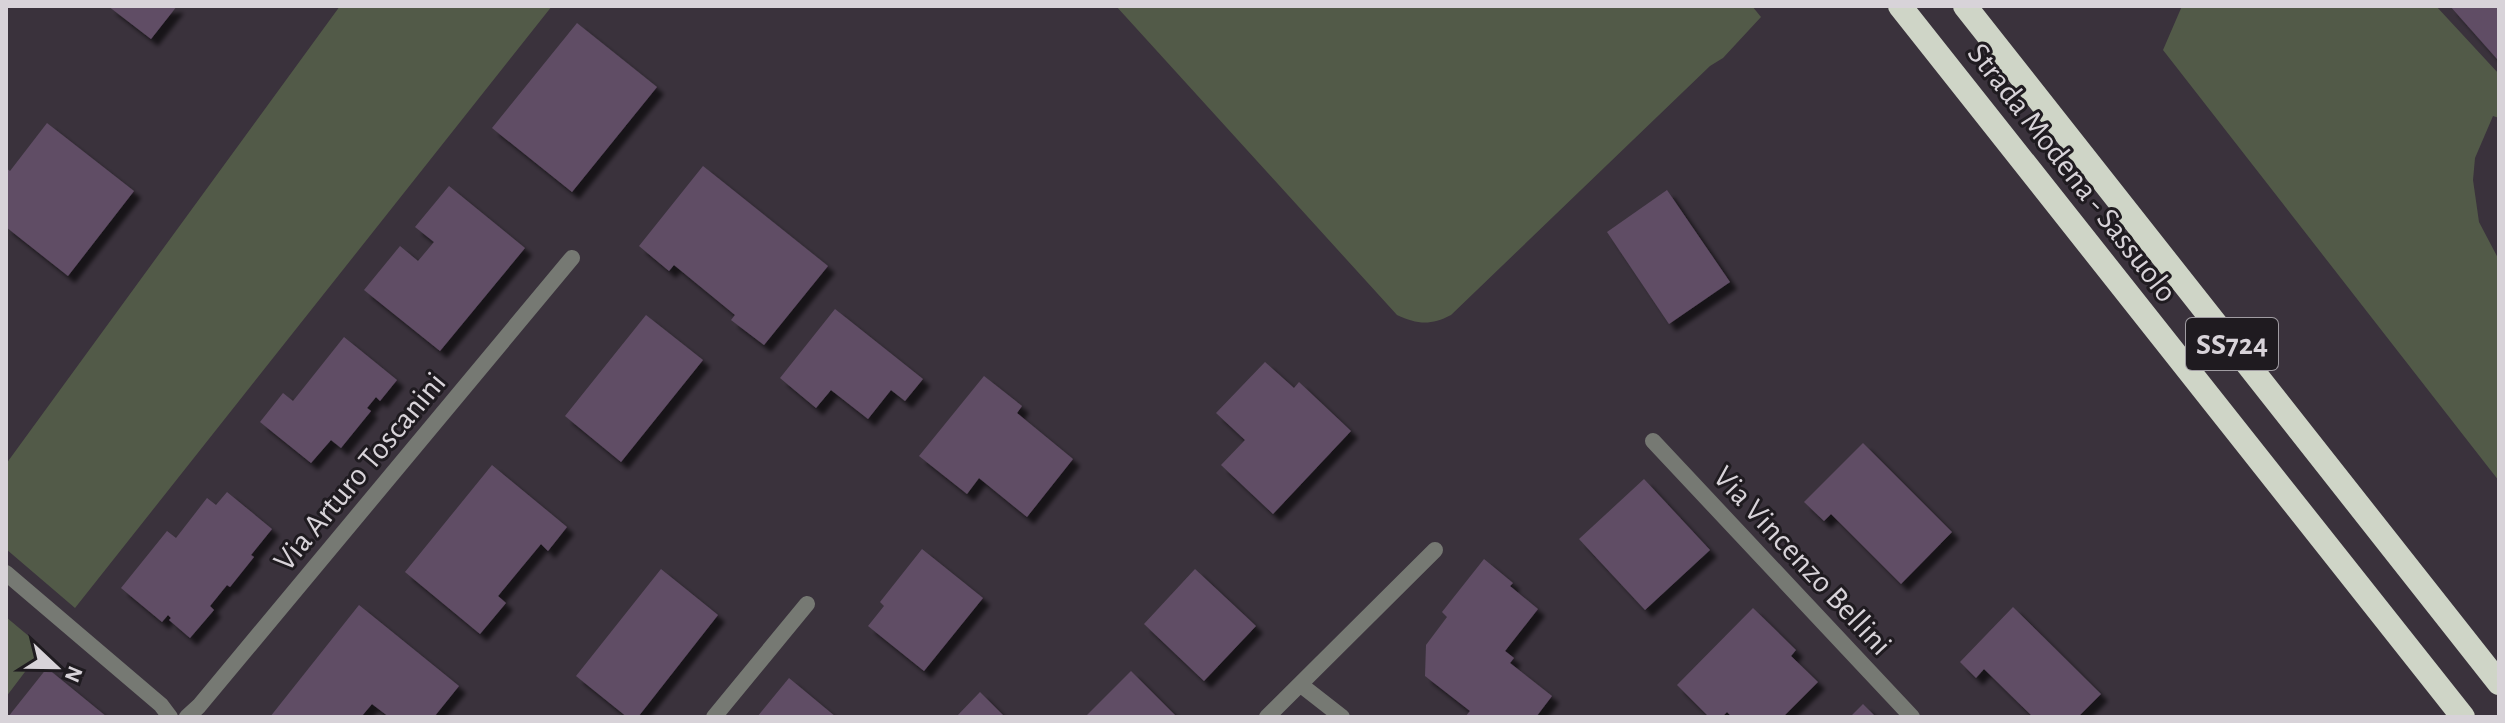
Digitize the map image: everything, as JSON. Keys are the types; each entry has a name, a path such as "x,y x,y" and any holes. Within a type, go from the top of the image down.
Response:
{"highway":[{"name":"Strada Modena - Sassuolo","path":"1900,6 2463,717"},
{"name":"Strada Modena - Sassuolo","path":"1965,6 2499,683"}],"street":[{"name":"Via Arturo Toscanini","path":"187,717 572,258"},
{"name":"Via Vincenzo Bellini","path":"1653,441 1912,717"},
{"path":"1267,717 1435,550"},
{"path":"6,573 161,705 170,717"},
{"path":"714,717 807,604"},
{"path":"1301,685 1342,717"}],"green space":[{"path":"340,6 552,6 75,608 6,549 6,464"},
{"path":"1116,6 1752,6 1761,17 1723,58 1710,66 1451,315 1424,322 1397,315"},
{"path":"2182,6 2436,6 2499,74 2499,118 2493,116 2475,158 2473,180 2479,222 2499,260 2499,481 2163,50"},
{"path":"6,617 43,648 6,697"}],"building":[{"path":"108,6 177,6 151,39"},
{"path":"2450,6 2499,6 2499,58 2497,59"},
{"path":"577,23 657,87 572,192 492,128"},
{"path":"47,123 134,191 68,276 6,227 6,168 10,171"},
{"path":"703,166 828,266 764,345 731,320 735,315 674,265 669,271 639,246"},
{"path":"449,186 525,248 440,351 364,290 400,246 418,261 434,242 415,227"},
{"path":"1667,190 1730,282 1669,324 1607,232"},
{"path":"835,309 923,379 905,401 891,390 868,419 831,390 816,408 780,378"},
{"path":"646,315 703,360 621,462 565,416"},
{"path":"344,337 397,380 380,401 376,397 367,408 371,411 341,448 331,440 311,463 260,422 283,393 293,401"},
{"path":"1265,362 1294,388 1299,382 1351,431 1273,514 1221,465 1245,440 1216,413"},
{"path":"984,376 1022,406 1017,413 1073,459 1027,517 979,478 967,494 919,456"},
{"path":"1863,443 1952,532 1901,584 1831,514 1824,521 1804,502"},
{"path":"492,465 567,527 548,551 541,544 498,596 506,603 480,634 405,572"},
{"path":"1644,479 1710,550 1645,610 1579,539"},
{"path":"227,492 272,529 230,587 227,585 210,606 214,610 190,638 169,620 168,615 162,622 121,588 167,531 176,538 207,498 216,505"},
{"path":"922,549 983,598 924,671 868,626 884,606 880,602"},
{"path":"1484,559 1538,609 1505,651 1514,658 1510,663 1552,696 1536,717 1465,717 1470,711 1425,676 1426,645 1447,617 1442,612"},
{"path":"661,569 718,615 638,717 627,717 576,676"},
{"path":"1195,569 1256,626 1204,681 1144,624"},
{"path":"359,605 459,686 434,717 389,717 372,704 361,717 270,717"},
{"path":"2013,607 2101,694 2078,717 2033,717 1984,669 1976,678 1960,662"},
{"path":"1753,608 1796,650 1791,656 1818,682 1783,717 1732,717 1727,712 1722,717 1709,717 1677,685"},
{"path":"47,668 107,717 8,717"},
{"path":"1131,671 1177,717 1085,717"},
{"path":"789,678 836,717 757,717"},
{"path":"980,692 1005,717 956,717"},
{"path":"1863,704 1876,717 1850,717"}]}
